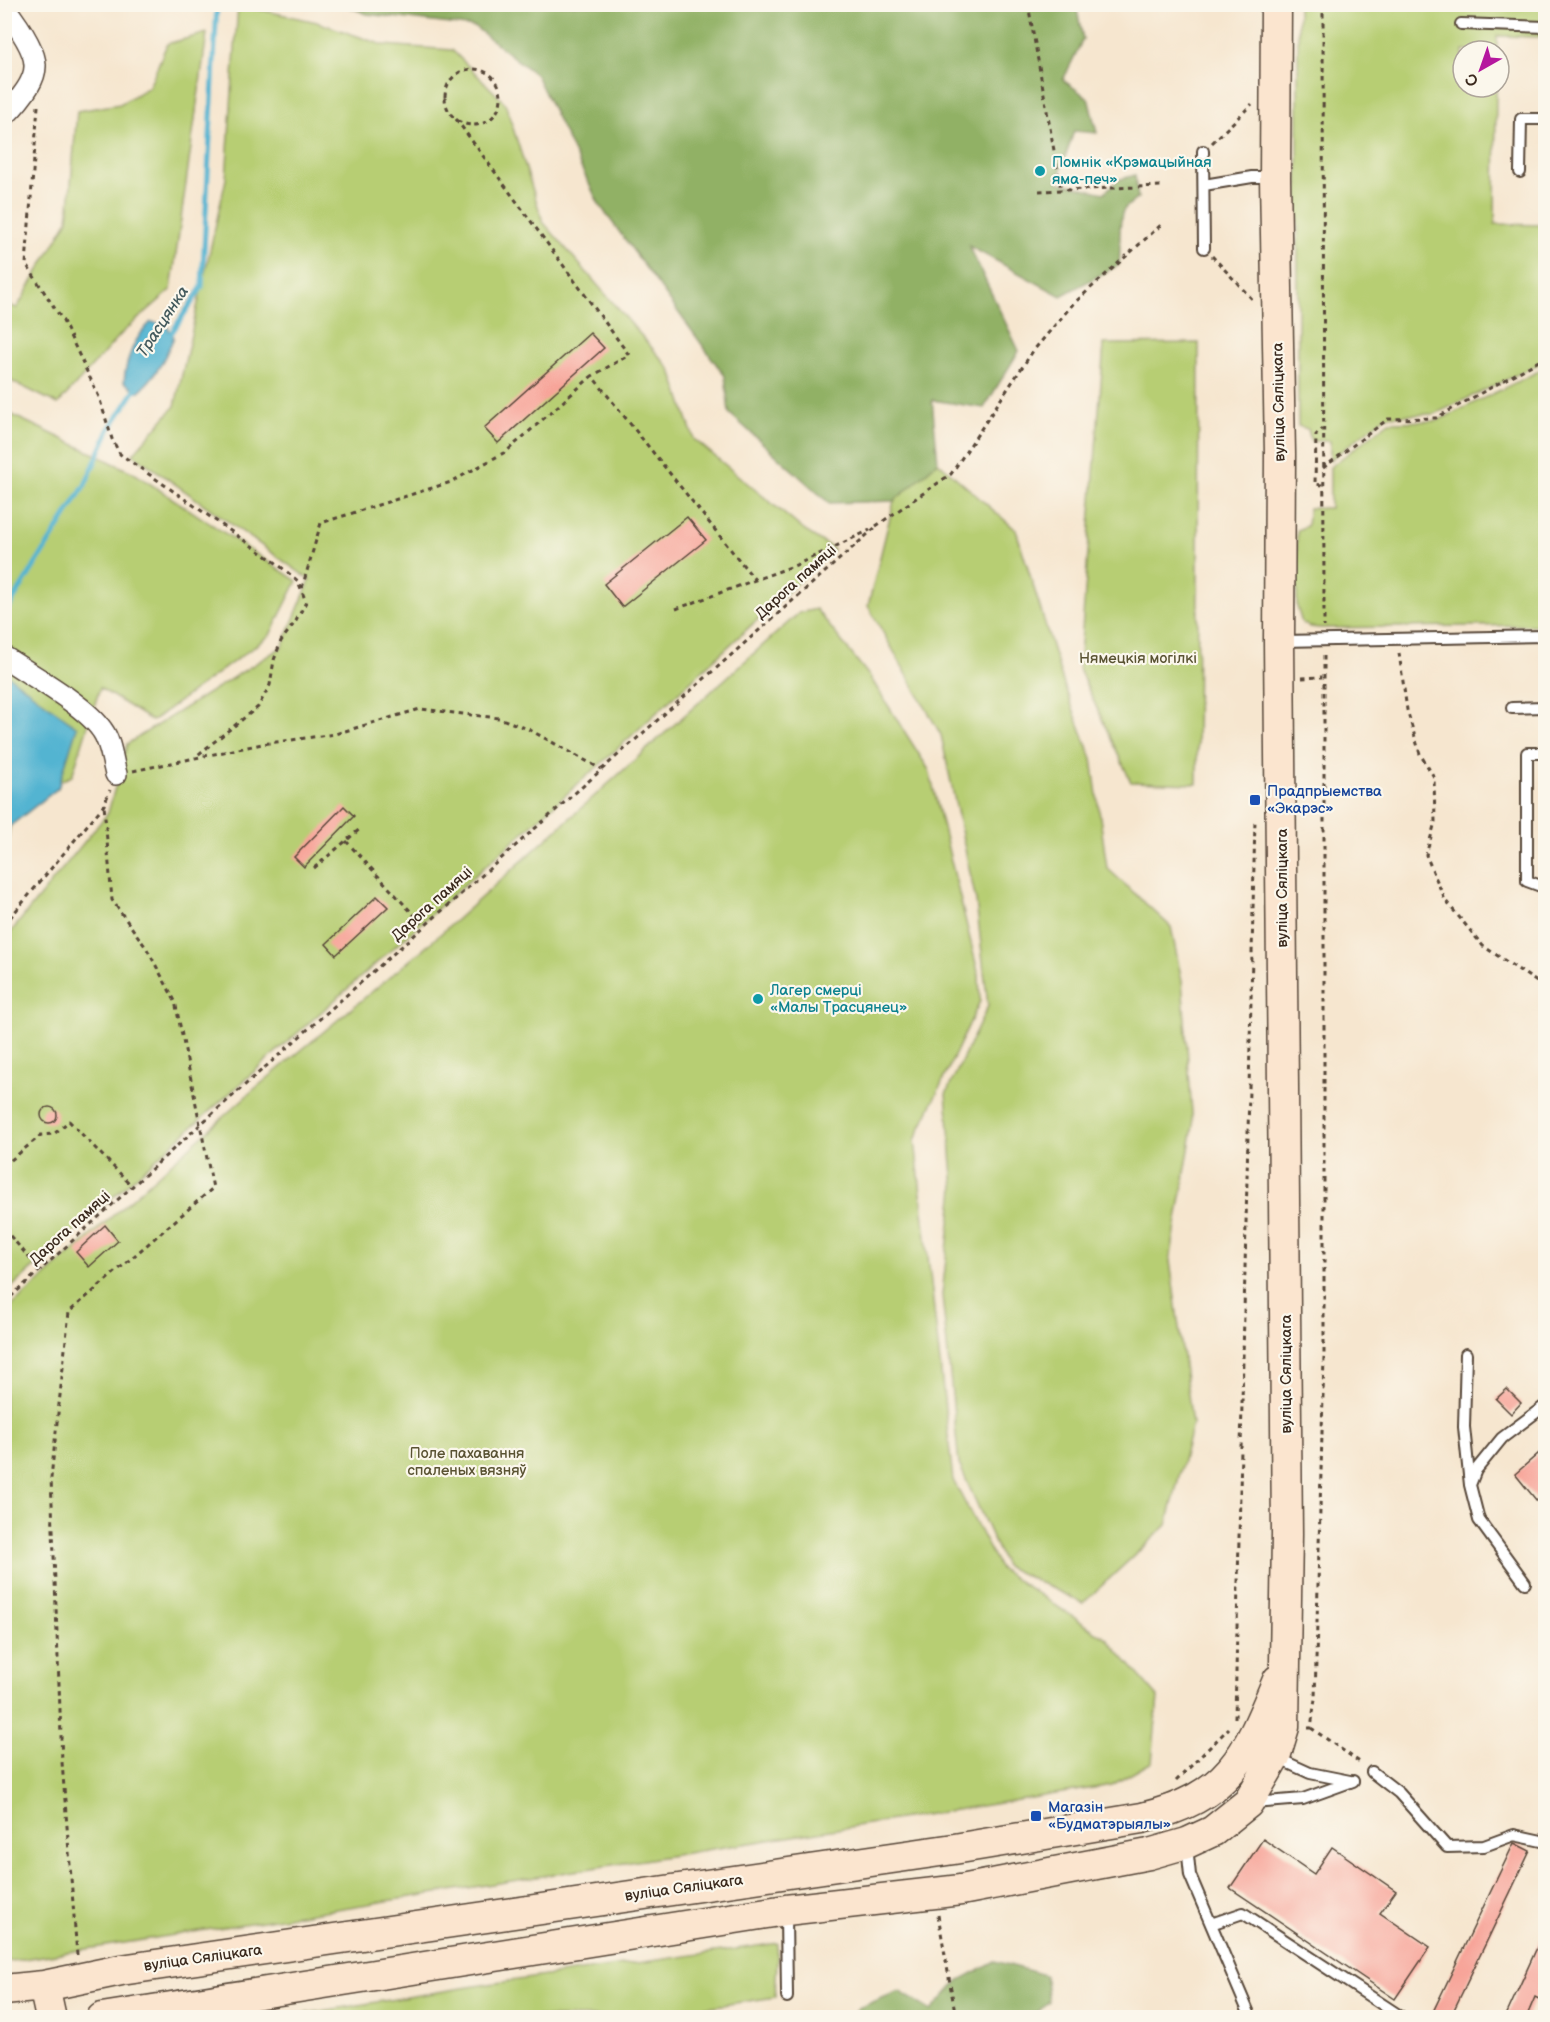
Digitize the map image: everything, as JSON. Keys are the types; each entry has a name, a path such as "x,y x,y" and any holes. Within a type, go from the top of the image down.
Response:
{"main road":[{"name":"вуліца Сяліцкага","path":"102,2018 786,1910 961,1890 1149,1854 1187,1843 1213,1831 1248,1803 1275,1757 1285,1726 1287,1534 1279,641 1280,454 1275,177 1276,4"},
{"name":"вуліца Сяліцкага","path":"4,1990 44,1986 133,1969 954,1849 1172,1811 1210,1791 1231,1772 1247,1751 1285,1726"},
{"path":"954,1849 961,1890"},
{"path":"44,1986 51,2018"}],"street":[{"path":"4,7 28,45 35,65 28,86 4,116"},
{"path":"4,657 88,715 102,729 108,741 116,774"}],"lane":[{"path":"1461,24 1545,27"},
{"path":"1520,172 1521,119 1545,119"},
{"path":"1203,151 1204,248"},
{"path":"1204,186 1252,177 1275,177"},
{"path":"1279,641 1545,636"},
{"path":"1512,708 1545,707"},
{"path":"1545,753 1527,753 1527,881 1545,888"},
{"path":"1466,1354 1464,1427 1470,1485 1479,1520 1525,1583"},
{"path":"1470,1485 1476,1470 1502,1438 1545,1405"},
{"path":"1248,1803 1303,1799 1353,1781 1310,1773 1275,1757"},
{"path":"1372,1772 1400,1794 1447,1847 1484,1846 1514,1836 1545,1842"},
{"path":"1187,1843 1190,1875 1251,2018"},
{"path":"786,1910 787,1997"},
{"path":"1211,1924 1243,1913 1403,2018"}],"path":[{"path":"1028,4 1061,190"},
{"path":"1285,1726 1315,1699 1324,1357 1322,1191 1323,4"},
{"path":"35,65 39,96 26,264 68,332 99,397 112,439 120,454 133,465 275,562 298,581 306,602 296,621 281,641 274,660 270,686 258,706 195,757"},
{"path":"302,590 321,523 451,482 507,451 592,376 629,355 456,119 446,104 447,86 460,72 478,69 486,72 499,85 501,94 497,112 491,119 474,125 456,119"},
{"path":"1252,93 1252,114"},
{"path":"1203,151 1252,104"},
{"path":"1039,191 1162,186"},
{"path":"676,609 834,549 877,526 951,474 1033,351 1073,304 1162,224"},
{"path":"1204,248 1254,301 1254,290"},
{"path":"1323,468 1388,419 1436,418 1545,357"},
{"path":"592,376 755,580"},
{"path":"1323,429 1316,435 1315,456 1315,484 1323,485"},
{"name":"Дарога памяці","path":"4,1303 202,1123 877,526"},
{"path":"1396,639 1407,710 1420,753 1434,777 1435,822 1426,855 1433,873 1445,900 1483,946 1545,988"},
{"path":"4,925 104,805 116,774 262,744 335,734 420,710 499,718 528,729 602,770"},
{"path":"77,1956 62,1762 51,1478 69,1312 213,1188 202,1123 175,1001 147,949 112,900 104,805"},
{"path":"1255,812 1235,1723 1285,1726 1372,1772"},
{"path":"314,868 361,828"},
{"path":"346,841 425,927"},
{"path":"4,1166 42,1134 54,1134 69,1121 133,1187"},
{"path":"4,1229 41,1271"},
{"path":"938,1913 955,2012"},
{"path":"946,2018 955,2012"},
{"path":"955,2012 968,2018"}],"green space":[{"path":"238,5 317,22 383,45 452,50 505,103 543,222 671,370 694,439 805,531 834,549 615,751 5,1293 5,939 108,813 127,744 282,647 310,580 133,454 175,406 226,179"},
{"path":"344,5 1076,5 1083,39 1063,80 1088,98 1097,133 1074,131 1057,182 1104,193 1118,180 1135,175 1138,198 1126,207 1121,216 1119,265 1061,296 969,246 1019,351 984,408 932,400 938,462 894,501 829,503 729,413 725,376 599,204 536,75 475,27 367,14"},
{"path":"1298,5 1545,5 1545,37 1497,36 1497,39 1451,39 1451,99 1496,99 1495,224 1545,225 1545,361 1435,414 1386,416 1330,460 1330,441 1311,441 1308,429 1298,426"},
{"path":"207,33 171,290 122,333 58,404 5,378 5,304 17,308 68,220 77,111 120,104 149,87 167,44"},
{"name":"Нямецкія могілкі","path":"1199,343 1197,784 1131,782 1079,669 1104,344"},
{"path":"1545,368 1545,625 1320,628 1302,623 1297,607 1297,530 1307,526 1309,508 1330,508 1330,467 1389,422 1437,421"},
{"path":"4,411 134,473 297,581 270,635 152,721 100,688 72,776 60,781 58,788 10,826 5,855"},
{"path":"938,462 1016,530 1064,685 1092,759 1107,868 1171,927 1182,981 1193,1126 1170,1261 1192,1424 1167,1525 1083,1603 1005,1566 959,1464 942,1295 954,1188 946,1094 988,1006 976,901 941,735 868,606 894,501"},
{"name":"Поле пахавання спаленых вязняў","path":"816,609 870,677 929,770 979,976 980,1001 915,1140 953,1480 1000,1569 1107,1639 1158,1697 1152,1762 1112,1785 5,1962 4,1313 252,1091 427,946 799,613"},
{"path":"778,1943 775,1997 641,2017 285,2017 475,1986"},
{"path":"995,1961 1045,1975 1049,2001 1033,2017 851,2017 858,2008 899,1991 931,2011 958,1981"}],"water":[{"path":"151,322 166,325 174,337 159,367 138,392 124,382 125,373 136,342"},
{"path":"5,673 77,727 58,788 5,830"}],"building":[{"path":"590,333 604,348 498,443 484,428"},
{"path":"687,517 706,540 622,607 604,584"},
{"path":"344,806 354,816 304,867 294,857"},
{"path":"377,896 388,907 336,955 326,944"},
{"path":"49,1107 57,1115 49,1123 41,1115"},
{"path":"105,1225 118,1241 89,1267 76,1252"},
{"path":"1507,1389 1521,1403 1511,1414 1496,1399"},
{"path":"1545,1448 1545,1511 1515,1474"},
{"path":"1263,1839 1314,1874 1332,1847 1396,1891 1380,1913 1430,1947 1395,1999 1230,1888"},
{"path":"1514,1843 1530,1851 1450,2018 1430,2018"},
{"path":"1545,1930 1545,2002 1535,1997 1526,2018 1505,2018"}],"waterway":[{"name":"Трасцянка","path":"168,338 202,287 217,4"},
{"name":"Трасцянка","path":"4,615 85,485 109,430 139,384"}],"place":[{"name":"Помнік «Крэмацыйная яма-печ»","path":"1040,171"},
{"name":"Прадпрыемства «Экарэс»","path":"1255,800"},
{"name":"Лагер смерці «Малы Трасцянец»","path":"758,999"},
{"name":"Магазін «Будматэрыялы»","path":"1036,1816"}]}
